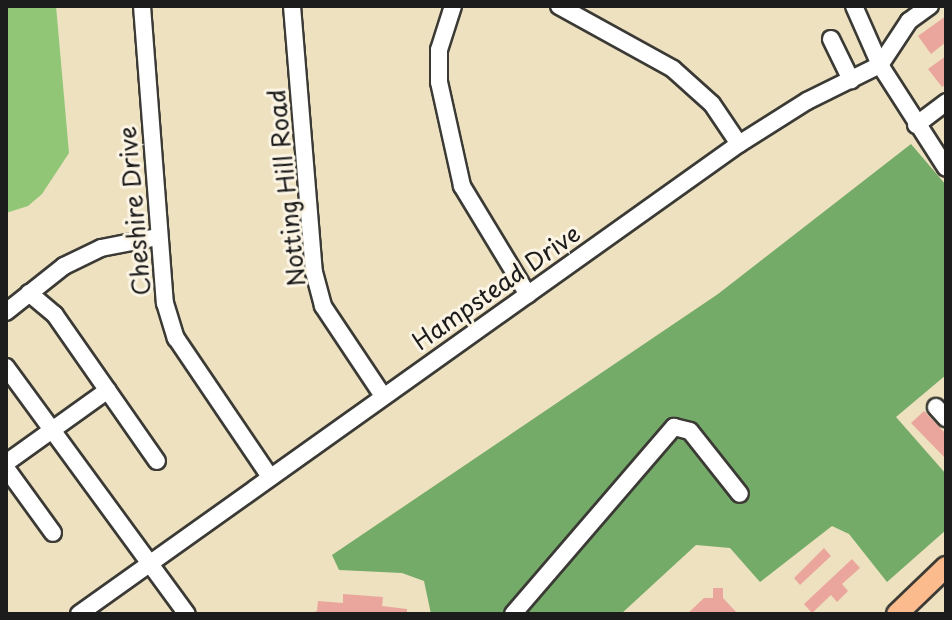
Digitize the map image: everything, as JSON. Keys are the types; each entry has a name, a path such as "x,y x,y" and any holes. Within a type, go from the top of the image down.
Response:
{"main road":[{"path":"903,612 946,567"}],"street":[{"name":"Cheshire Drive","path":"142,6 157,237 165,303 176,338 270,477"},
{"name":"Notting Hill Road","path":"292,6 314,272 323,306 383,396"},
{"path":"453,6 439,50 439,82 462,186 528,295"},
{"path":"559,6 673,69 712,104 739,144"},
{"path":"854,6 880,65 946,168"},
{"path":"880,65 909,21 930,6"},
{"path":"831,39 851,80"},
{"name":"Hampstead Drive","path":"79,614 739,144 880,65"},
{"path":"916,125 946,102"},
{"path":"6,312 64,266 101,248 157,237"},
{"path":"29,293 55,315 157,461"},
{"path":"6,367 55,429 187,614"},
{"path":"53,533 6,465 108,390"},
{"path":"513,614 674,427 690,431 740,494"}],"green space":[{"path":"6,6 56,6 69,153 42,194 28,206 6,213"},
{"path":"911,144 946,185 946,375 896,417 946,474 946,530 887,582 849,534 832,526 760,582 730,548 696,545 621,614 431,614 424,581 402,573 339,570 332,555 718,294"}],"building":[{"path":"946,16 946,42 931,54 918,36"},
{"path":"946,56 946,84 942,87 928,69"},
{"path":"924,411 946,434 946,459 911,423"},
{"path":"824,548 831,556 800,585 794,578"},
{"path":"852,559 860,568 842,584 848,591 837,602 831,595 812,613 804,604"},
{"path":"713,588 723,588 723,598 738,614 687,614 704,598 713,598"},
{"path":"343,594 383,597 382,606 407,609 407,614 310,614 317,611 318,601 343,603"}]}
